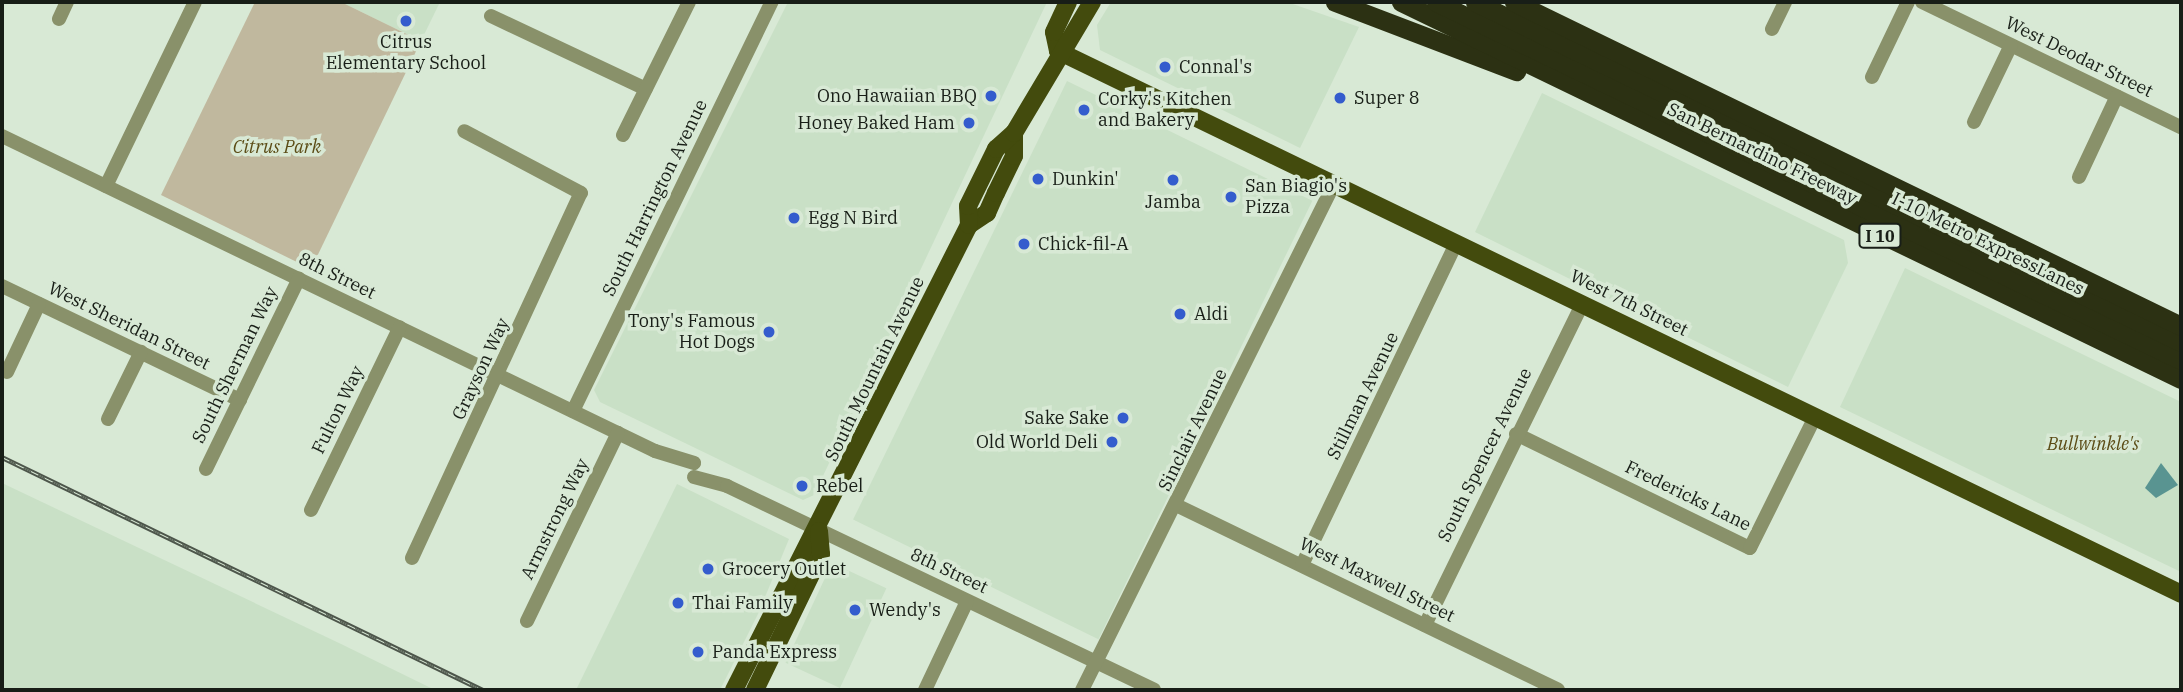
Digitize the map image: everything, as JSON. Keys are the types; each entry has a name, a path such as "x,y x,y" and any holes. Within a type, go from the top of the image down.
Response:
{"highway":[{"path":"1335,2 1542,83 1580,89"},
{"path":"1404,2 1497,32"},
{"name":"San Bernardino Freeway","path":"1404,2 2181,379"},
{"name":"I-10 Metro ExpressLanes","path":"1436,2 2181,360"},
{"name":"I-10 Metro ExpressLanes","path":"1475,2 2181,342"},
{"path":"1493,2 1523,25"},
{"name":"San Bernardino Freeway","path":"1514,2 2181,326"},
{"path":"1542,2 1630,45 1678,82"}],"main road":[{"name":"South Mountain Avenue","path":"1058,51 1054,32 1068,2"},
{"name":"South Mountain Avenue","path":"734,690 804,546 820,531 969,225 987,213 1014,156 1014,133 1058,51 1074,40 1092,2"},
{"name":"West 7th Street","path":"1058,51 2181,594"},
{"name":"South Mountain Avenue","path":"755,690 821,554 820,531"},
{"path":"770,658 766,646 777,602"},
{"path":"746,690 758,664 750,656"}],"street":[{"path":"59,19 67,2"},
{"path":"106,186 195,2"},
{"path":"623,135 689,2"},
{"name":"South Harrington Avenue","path":"573,411 772,2"},
{"path":"1772,29 1785,2"},
{"path":"1872,77 1908,2"},
{"name":"West Deodar Street","path":"1922,2 2181,127"},
{"path":"491,16 646,89"},
{"path":"1974,122 2011,46"},
{"path":"2079,177 2117,96"},
{"name":"Grayson Way","path":"412,558 500,376 581,193 464,131"},
{"name":"8th Street","path":"2,136 655,451 665,449 694,470 723,477 727,486 1154,690"},
{"name":"Sinclair Avenue","path":"1082,690 1178,506 1334,184"},
{"name":"Stillman Avenue","path":"1302,565 1456,243"},
{"name":"South Sherman Way","path":"206,469 299,278"},
{"name":"West Sheridan Street","path":"2,286 240,400"},
{"name":"South Spencer Avenue","path":"1425,625 1582,303"},
{"path":"7,372 39,304"},
{"name":"Fulton Way","path":"311,510 400,327"},
{"path":"108,419 141,352"},
{"name":"Fredericks Lane","path":"1516,434 1750,548 1815,416"},
{"name":"Armstrong Way","path":"527,621 618,433"},
{"name":"West Maxwell Street","path":"1178,506 1558,690"},
{"path":"925,690 967,601"}],"shaded area":[{"name":"Citrus Elementary School","path":"341,2 440,2 421,41"},
{"path":"788,2 1047,2 814,495 803,500 600,402 594,390"},
{"path":"1111,2 1287,2 1359,27 1300,148 1100,50 1097,25"},
{"path":"1067,81 1312,201 1098,639 853,520"},
{"path":"1542,93 1844,240 1848,263 1788,387 1475,232"},
{"name":"Bullwinkle's","path":"1905,268 2181,402 2181,572 1840,407"},
{"path":"2,483 339,643 435,690 2,690"},
{"path":"677,484 789,539 758,614 720,690 576,690"},
{"path":"832,563 886,588 840,688 786,663"}],"green space":[{"name":"Citrus Park","path":"255,2 341,2 421,41 311,269 161,195"}],"water":[{"path":"2161,463 2178,485 2156,498 2145,488"}],"railway":[{"path":"2,457 483,690"}],"place":[{"name":"Citrus Elementary School","path":"406,21"},
{"name":"Connal's","path":"1165,67"},
{"name":"Ono Hawaiian BBQ","path":"991,96"},
{"name":"Super 8","path":"1340,98"},
{"name":"Corky's Kitchen and Bakery","path":"1084,110"},
{"name":"Honey Baked Ham","path":"969,123"},
{"name":"Dunkin'","path":"1038,179"},
{"name":"Jamba","path":"1173,180"},
{"name":"San Biagio's Pizza","path":"1231,197"},
{"name":"Egg N Bird","path":"794,218"},
{"name":"Chick-fil-A","path":"1024,244"},
{"name":"Aldi","path":"1180,314"},
{"name":"Tony's Famous Hot Dogs","path":"769,332"},
{"name":"Sake Sake","path":"1123,418"},
{"name":"Old World Deli","path":"1112,442"},
{"name":"Rebel","path":"802,486"},
{"name":"Grocery Outlet","path":"708,569"},
{"name":"Thai Family","path":"678,603"},
{"name":"Wendy's","path":"855,610"},
{"name":"Panda Express","path":"698,652"}]}
